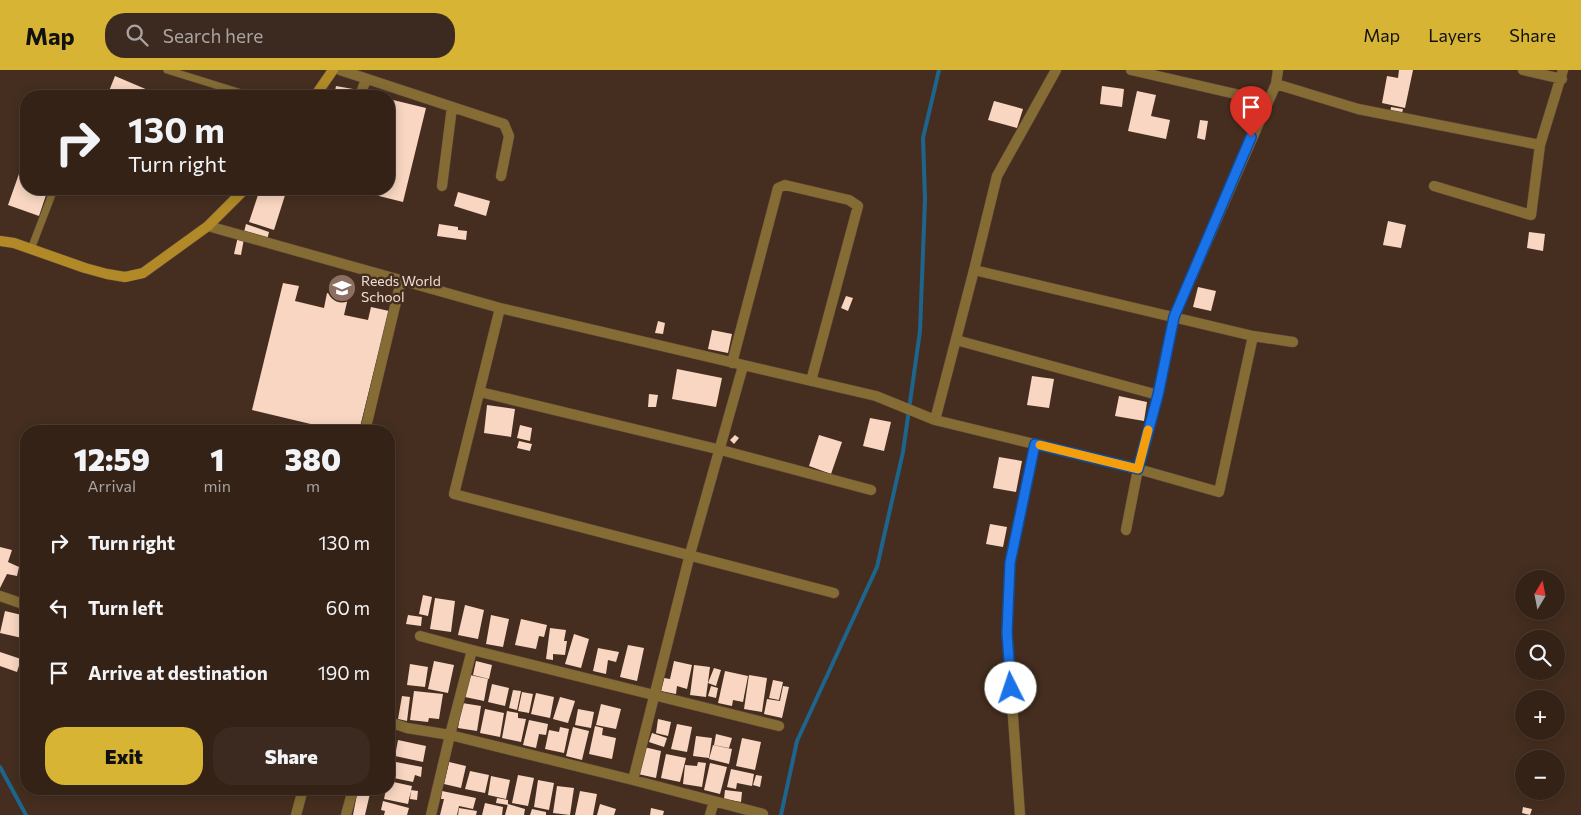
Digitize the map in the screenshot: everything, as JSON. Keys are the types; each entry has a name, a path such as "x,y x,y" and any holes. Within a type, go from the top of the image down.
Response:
{"street":[{"path":"319,90 333,70"},
{"path":"340,70 504,124 508,128 509,136 501,176"},
{"path":"935,420 997,176 1056,70"},
{"path":"1131,70 1266,101"},
{"path":"1126,530 1138,469 1158,395 1174,317 1266,101 1276,84 1278,70"},
{"path":"1434,186 1531,216 1540,145 1563,74 1523,70"},
{"path":"362,90 366,79"},
{"path":"1276,84 1358,109 1540,145"},
{"path":"442,186 452,107"},
{"path":"732,363 778,188 785,185 849,200 858,206 811,381"},
{"path":"0,241 14,242 85,268 125,277 143,273 208,226 238,195"},
{"path":"208,226 500,308 876,396 935,420 1138,469 1219,492 1253,336"},
{"path":"974,270 1253,336 1293,342"},
{"path":"366,425 401,281"},
{"path":"500,308 454,494 834,593"},
{"path":"956,340 1158,395"},
{"path":"633,780 690,554 721,450 743,366"},
{"path":"480,392 721,450 871,490"},
{"path":"1020,815 1007,633 1009,572 1035,444"},
{"path":"0,596 20,603"},
{"path":"420,636 779,726"},
{"path":"431,815 472,650"},
{"path":"395,724 633,780 763,814"},
{"path":"296,815 301,795"},
{"path":"346,815 352,795"},
{"path":"710,815 714,801"}],"lane":[{"path":"167,70 232,90"},
{"path":"31,248 52,195"}],"building":[{"path":"1399,70 1413,70 1405,108 1382,103 1387,76 1398,78"},
{"path":"115,76 148,90 109,90"},
{"path":"336,86 353,89 353,90 335,90"},
{"path":"1102,86 1124,89 1122,107 1100,104"},
{"path":"1137,91 1156,95 1151,116 1170,120 1166,139 1128,131"},
{"path":"395,100 426,108 403,202 375,195 395,195"},
{"path":"994,101 1023,109 1017,128 988,120"},
{"path":"1391,107 1403,109 1401,117 1390,114"},
{"path":"1200,120 1208,121 1205,140 1197,138"},
{"path":"20,171 20,195 46,195 39,216 8,205"},
{"path":"458,192 490,201 486,216 454,206"},
{"path":"258,195 285,195 274,230 249,222"},
{"path":"1388,221 1406,225 1401,248 1383,245"},
{"path":"246,224 269,232 267,240 244,232"},
{"path":"439,224 458,227 458,230 467,231 466,240 437,236"},
{"path":"239,232 245,233 241,255 234,254"},
{"path":"1529,232 1545,234 1543,251 1527,248"},
{"path":"283,283 299,286 295,301 324,308 327,293 348,298 344,315 368,320 371,307 389,311 360,425 315,425 252,410"},
{"path":"1198,287 1216,291 1211,311 1193,307"},
{"path":"846,296 853,298 848,311 841,308"},
{"path":"658,321 665,323 663,334 655,333"},
{"path":"712,330 732,334 728,353 708,349"},
{"path":"677,369 722,378 716,407 672,399"},
{"path":"1032,376 1054,379 1049,408 1027,405"},
{"path":"649,394 658,395 656,407 648,407"},
{"path":"1119,396 1147,402 1144,421 1115,416"},
{"path":"487,405 515,409 511,437 484,433"},
{"path":"870,418 891,422 884,451 863,446"},
{"path":"520,425 532,428 530,441 517,438"},
{"path":"735,435 739,438 734,444 730,440"},
{"path":"819,435 842,442 831,474 809,466"},
{"path":"519,441 532,444 530,451 517,448"},
{"path":"999,457 1022,461 1016,492 993,488"},
{"path":"990,524 1007,527 1003,547 986,544"},
{"path":"0,547 12,550 8,562 19,567 17,576 7,574 0,588"},
{"path":"423,595 432,597 428,616 419,614"},
{"path":"435,598 455,601 451,632 430,629"},
{"path":"465,605 484,610 478,639 458,635"},
{"path":"5,611 20,615 20,638 0,633"},
{"path":"408,615 422,617 421,626 406,624"},
{"path":"491,615 509,619 503,647 486,644"},
{"path":"521,619 547,625 544,637 539,636 536,649 515,645"},
{"path":"550,628 566,630 564,641 567,641 565,655 553,654 553,660 546,659"},
{"path":"574,634 589,639 581,668 565,664"},
{"path":"628,645 644,648 637,681 620,677"},
{"path":"598,648 619,652 616,662 608,660 606,674 593,671"},
{"path":"0,652 20,659 17,672 0,666"},
{"path":"434,661 454,665 448,693 428,689"},
{"path":"476,661 492,665 489,679 473,675"},
{"path":"674,661 692,665 687,689 677,686 676,694 661,691 664,678 670,679"},
{"path":"410,664 428,667 425,687 407,685"},
{"path":"694,665 710,667 706,697 690,695"},
{"path":"714,668 721,670 716,686 708,683"},
{"path":"725,671 748,676 743,702 733,700 732,706 718,703"},
{"path":"470,675 488,679 484,701 465,697"},
{"path":"749,675 767,678 762,712 744,709"},
{"path":"773,680 783,682 779,700 769,698"},
{"path":"492,684 509,688 505,706 488,702"},
{"path":"711,686 718,688 716,698 708,696"},
{"path":"783,686 789,687 782,718 764,714 767,699 780,701"},
{"path":"513,690 521,691 517,710 509,708"},
{"path":"414,691 443,694 439,719 429,718 428,722 410,720"},
{"path":"522,692 533,694 529,713 518,711"},
{"path":"536,693 554,697 550,718 531,714"},
{"path":"402,696 410,697 407,721 398,719"},
{"path":"560,697 575,701 568,723 553,719"},
{"path":"462,703 481,706 477,731 458,728"},
{"path":"601,704 621,709 616,729 596,725"},
{"path":"485,709 504,713 500,737 480,733"},
{"path":"578,709 594,712 591,728 575,725"},
{"path":"507,711 518,713 518,718 526,719 521,742 502,738"},
{"path":"658,719 671,722 668,736 656,733"},
{"path":"529,720 548,724 546,735 539,734 536,748 523,745"},
{"path":"677,724 692,727 687,752 671,749"},
{"path":"595,726 603,728 602,735 616,738 612,759 589,754"},
{"path":"560,727 569,729 564,753 545,749 549,730 559,732"},
{"path":"573,727 589,731 582,760 566,756"},
{"path":"652,733 667,738 664,747 649,742"},
{"path":"716,734 732,738 729,748 714,745"},
{"path":"696,736 712,738 709,758 693,756"},
{"path":"742,738 761,742 755,770 736,766"},
{"path":"398,740 426,746 423,762 395,756"},
{"path":"713,745 732,749 729,764 709,759"},
{"path":"644,747 661,751 656,778 638,774"},
{"path":"666,754 686,758 680,782 661,778"},
{"path":"395,762 422,767 421,777 415,775 413,782 395,778"},
{"path":"449,762 466,766 461,788 444,784"},
{"path":"698,762 706,763 702,787 683,784 685,765 697,766"},
{"path":"710,763 727,767 720,794 704,790"},
{"path":"731,769 754,774 752,786 737,783 736,789 727,787"},
{"path":"470,771 489,775 485,793 465,789"},
{"path":"518,775 534,778 528,806 512,803"},
{"path":"756,775 762,776 760,787 753,785"},
{"path":"491,776 510,780 506,799 488,795"},
{"path":"538,780 554,783 549,810 534,807"},
{"path":"395,782 412,786 408,804 384,799 385,795 395,795"},
{"path":"557,786 574,788 570,815 553,813"},
{"path":"411,790 418,791 417,800 410,799"},
{"path":"725,790 742,792 741,802 724,799"},
{"path":"442,791 476,798 473,809 459,806 457,815 440,815 444,799 441,799"},
{"path":"580,791 597,794 593,815 575,815"},
{"path":"357,795 370,795 365,815 353,815"},
{"path":"497,798 508,800 508,805 496,803"},
{"path":"383,801 409,808 407,815 384,815 385,811 381,810"},
{"path":"485,803 503,807 502,815 482,815"},
{"path":"508,804 525,809 524,815 505,815"},
{"path":"600,804 616,809 614,815 597,815"},
{"path":"1523,807 1532,809 1530,815 1522,813"},
{"path":"459,808 477,811 476,815 458,815"},
{"path":"651,808 664,811 663,815 650,815"},
{"path":"532,809 546,812 546,815 530,815"}],"waterway":[{"path":"781,815 797,741 877,567 903,452 920,331 925,199 923,138 939,70"},
{"path":"0,767 26,815"}],"slow traffic":[{"path":"1040,445 1138,469 1148,430"}],"place":[{"name":"Reeds World School","path":"342,288"}],"route":[{"path":"1011,688 1007,633 1010,563 1035,444 1138,469 1158,395 1174,317 1251,137"}]}
